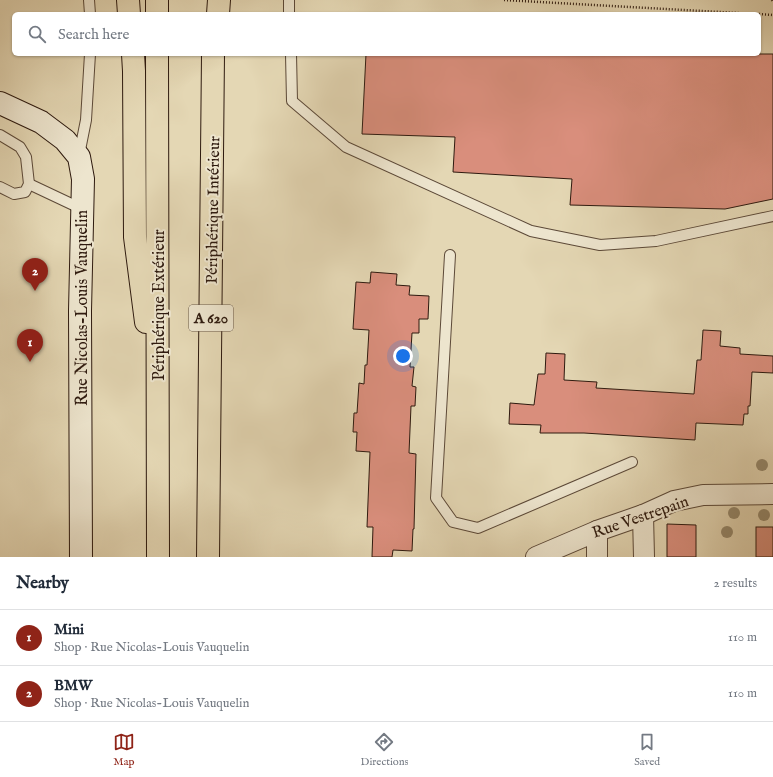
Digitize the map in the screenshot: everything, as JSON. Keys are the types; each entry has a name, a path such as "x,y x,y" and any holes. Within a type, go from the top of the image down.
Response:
{"highway":[{"path":"128,0 130,12"},
{"path":"157,0 157,12"},
{"path":"212,0 212,12"},
{"path":"218,12 219,0"},
{"path":"133,56 135,237 158,405"},
{"name":"Périphérique Extérieur","path":"157,56 158,557"},
{"name":"Périphérique Intérieur","path":"208,557 214,56"}],"street":[{"name":"Rue Nicolas-Louis Vauquelin","path":"0,104 40,122 65,140 79,158 83,179 80,311 81,557"},
{"name":"Rue Vestrepain","path":"536,557 597,531 644,515 674,501 703,495 773,494"},
{"path":"644,515 644,557"},
{"path":"597,531 597,557"}],"lane":[{"path":"89,0 90,12"},
{"path":"289,0 290,12"},
{"path":"79,158 86,120 90,56"},
{"path":"290,56 292,101 346,147 531,231 600,245 656,240 773,216"},
{"path":"0,135 20,147 26,157 29,184 25,192 14,194 0,187"},
{"path":"29,184 82,209"},
{"path":"450,256 436,498 453,522 478,528 632,462"}],"path":[{"path":"504,0 722,12"},
{"path":"761,14 773,15"}],"building":[{"path":"761,54 773,54 773,199 725,209 570,205 572,179 453,172 455,137 362,134 366,56 761,56"},
{"path":"371,272 397,274 396,285 410,286 409,295 429,296 428,319 419,319 419,333 412,333 410,367 414,367 412,386 416,387 415,406 411,406 409,453 416,454 412,551 393,550 392,557 372,557 373,527 367,527 370,452 356,451 357,432 353,432 354,413 357,413 359,383 364,384 365,365 367,365 369,330 353,329 356,282 370,283"},
{"path":"703,330 721,331 720,346 740,348 740,354 773,356 773,373 752,372 750,406 748,406 748,414 744,414 743,425 696,423 695,440 584,433 540,433 541,425 509,424 510,403 534,405 538,374 545,374 546,353 565,354 564,380 597,382 596,388 694,394 697,360 701,360"},
{"path":"667,524 696,525 696,557 667,557"},
{"path":"756,527 773,527 773,557 756,557"}],"place":[{"name":"BMW","path":"35,291"},
{"name":"Mini","path":"30,362"}]}
